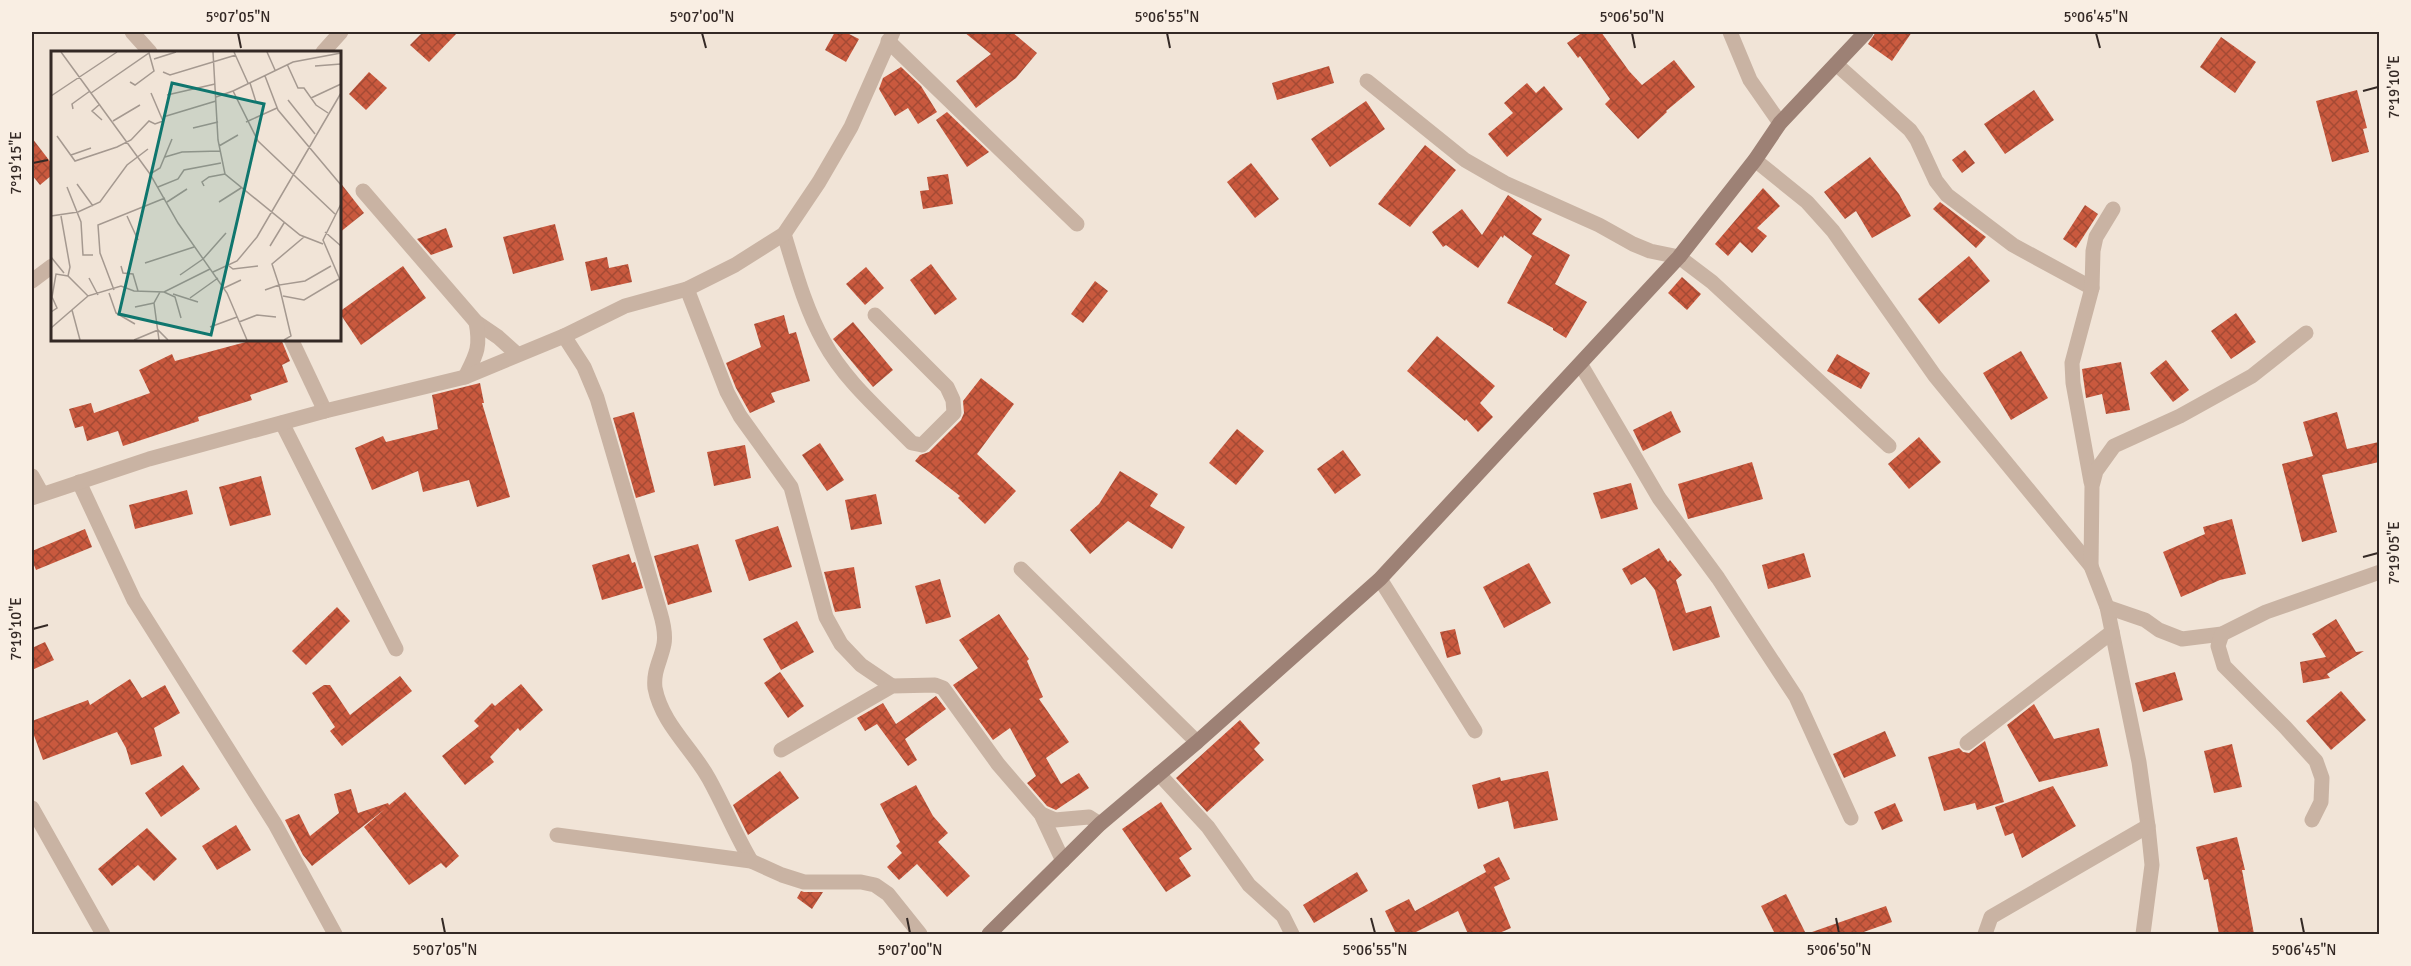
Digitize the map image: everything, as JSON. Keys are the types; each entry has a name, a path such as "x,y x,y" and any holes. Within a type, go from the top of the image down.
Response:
{"street":[{"path":"132,32 149,51"},
{"path":"323,51 341,32"},
{"path":"1730,32 1750,80 1780,123"},
{"path":"989,934 1100,824 1197,742 1380,579 1679,257 1755,160 1780,123 1866,32"},
{"path":"32,476 37,496 138,462 325,411 465,377 564,336 625,306 687,289 735,265 784,234 819,182 851,128 891,36 1077,224"},
{"path":"1836,64 1910,130 1936,181 1947,195 2013,245 2092,288"},
{"path":"1367,81 1465,160 1505,183 1599,225 1632,244 1650,251 1679,257 1712,282 1889,446"},
{"path":"1755,160 1807,202 1833,231 1935,376 2091,566 2107,607 2139,762 2148,826 2152,865 2142,934"},
{"path":"363,190 476,322 517,354"},
{"path":"2091,566 2092,486 2073,383 2072,363 2092,288 2093,251 2096,237 2113,209"},
{"path":"784,234 806,302 824,342 847,376 912,443 922,445 954,413 953,400 947,387 875,315"},
{"path":"32,281 51,267"},
{"path":"687,289 727,392 740,416 791,487 826,617 847,651 861,665 892,686"},
{"path":"465,377 479,349 480,339 476,322"},
{"path":"2092,486 2096,471 2114,446 2180,416 2252,376 2306,333"},
{"path":"564,336 584,367 597,398 660,612 664,644 654,671 656,689 662,708 670,725 696,757 710,780 751,861"},
{"path":"291,340 325,411"},
{"path":"1581,365 1659,498 1718,578 1796,697 1851,818"},
{"path":"282,423 396,649"},
{"path":"79,482 134,600 275,824 335,934"},
{"path":"1021,569 1197,742"},
{"path":"2107,607 2145,620 2160,630 2182,639 2222,634 2266,612 2379,572"},
{"path":"1380,579 1475,731"},
{"path":"1967,743 2112,632"},
{"path":"2222,634 2219,653 2224,666 2316,761 2322,778 2321,802 2312,820"},
{"path":"781,750 892,686 935,685 944,688 998,764 1041,814 1063,861"},
{"path":"1159,774 1208,827 1250,885 1283,916 1292,934"},
{"path":"32,808 103,934"},
{"path":"1041,814 1055,820 1089,817 1100,824"},
{"path":"1985,934 1991,916 2148,826"},
{"path":"557,835 751,861 804,882 861,882 875,885 888,894 920,934"}],"building":[{"path":"423,32 458,32 429,62 410,45"},
{"path":"835,32 845,32 859,39 846,62 825,50"},
{"path":"964,32 1012,32 1037,53 1016,78 976,108 956,81 991,54"},
{"path":"1583,32 1601,32 1642,85 1674,60 1695,87 1666,111 1638,139 1605,104 1610,99 1580,56 1578,58 1567,43"},
{"path":"1876,32 1912,32 1892,61 1868,44"},
{"path":"2221,37 2256,62 2235,93 2200,67"},
{"path":"1329,66 1334,83 1277,100 1272,83"},
{"path":"901,67 921,86 937,112 918,124 908,108 895,116 879,89 883,78"},
{"path":"369,72 387,88 366,110 349,94"},
{"path":"1527,83 1536,93 1544,86 1563,109 1507,157 1488,134 1513,113 1504,103"},
{"path":"2034,90 2054,120 2005,154 1984,124"},
{"path":"2357,90 2367,128 2363,129 2369,152 2332,162 2316,101"},
{"path":"1366,101 1385,129 1330,167 1311,139"},
{"path":"947,112 989,152 967,167 936,120"},
{"path":"32,138 51,163 51,176 40,185 32,175"},
{"path":"1425,145 1456,170 1410,227 1378,204"},
{"path":"1965,150 1975,163 1962,173 1952,160"},
{"path":"1870,157 1899,194 1911,216 1872,238 1856,211 1845,219 1824,192"},
{"path":"1251,163 1279,199 1255,218 1227,182"},
{"path":"948,174 953,204 923,209 920,191 929,190 927,177"},
{"path":"340,182 364,213 340,232"},
{"path":"1763,188 1780,206 1757,228 1767,236 1752,253 1740,242 1728,256 1715,244"},
{"path":"1508,195 1542,219 1532,234 1570,255 1555,284 1587,302 1566,338 1553,328 1507,303 1532,256 1504,235 1478,268 1446,245 1443,247 1432,232 1462,209 1482,235"},
{"path":"1940,202 1986,237 1976,248 1933,209"},
{"path":"2085,205 2098,214 2076,248 2063,239"},
{"path":"555,224 564,260 513,274 503,237"},
{"path":"446,228 453,247 431,255 417,239"},
{"path":"1969,256 1990,281 1939,324 1918,299"},
{"path":"607,257 609,268 628,264 632,282 591,291 585,262"},
{"path":"931,264 957,299 935,315 910,280"},
{"path":"403,266 426,298 361,345 340,311"},
{"path":"866,267 884,288 865,305 846,284"},
{"path":"1682,277 1701,294 1687,310 1668,293"},
{"path":"1095,281 1108,291 1083,323 1071,314"},
{"path":"2236,313 2256,342 2231,359 2211,331"},
{"path":"784,315 789,334 796,332 810,381 771,393 775,402 750,413 736,388 726,363 761,347 754,324"},
{"path":"853,322 893,370 873,387 833,339"},
{"path":"1437,336 1495,386 1480,403 1493,417 1478,432 1466,419 1465,421 1407,371"},
{"path":"253,340 281,340 290,361 282,365 288,382 250,395 252,400 198,417 199,421 123,446 118,431 87,441 83,426 75,428 69,409 91,403 94,413 150,393 139,370 172,354 175,361"},
{"path":"2021,351 2048,398 2011,420 1983,373"},
{"path":"1837,354 1870,373 1861,389 1827,371"},
{"path":"2166,360 2189,390 2173,402 2150,373"},
{"path":"2121,362 2130,410 2106,414 2102,394 2086,398 2082,369"},
{"path":"981,378 1014,404 977,454 1016,491 985,524 958,498 960,496 915,461 920,455 929,452 961,420 964,413 963,401"},
{"path":"480,383 484,403 482,403 510,497 477,507 469,480 423,492 418,471 372,490 355,448 383,436 386,442 438,429 432,395"},
{"path":"1671,411 1681,432 1643,451 1633,430"},
{"path":"634,412 655,492 636,498 613,418"},
{"path":"2337,412 2347,449 2379,442 2379,462 2322,475 2337,532 2302,542 2282,464 2313,456 2303,422"},
{"path":"1237,429 1264,451 1236,485 1209,463"},
{"path":"1919,437 1941,462 1909,489 1888,464"},
{"path":"820,443 844,480 827,491 802,455"},
{"path":"745,445 751,478 714,486 707,452"},
{"path":"1343,450 1361,475 1335,494 1317,469"},
{"path":"1752,462 1763,499 1688,519 1678,484"},
{"path":"1120,471 1158,494 1150,506 1185,527 1172,549 1128,521 1090,554 1070,530 1099,504"},
{"path":"261,476 271,515 230,526 219,487"},
{"path":"1631,483 1638,509 1601,519 1593,493"},
{"path":"187,490 193,514 135,529 129,505"},
{"path":"876,494 882,524 851,530 845,500"},
{"path":"2232,519 2246,574 2220,580 2181,597 2163,552 2205,534 2203,527"},
{"path":"778,526 792,567 749,581 735,540"},
{"path":"85,529 92,547 36,570 32,560 32,551"},
{"path":"698,544 712,592 668,605 654,556"},
{"path":"1659,548 1668,562 1670,560 1682,575 1676,580 1686,613 1711,606 1720,637 1673,651 1655,590 1645,577 1631,585 1622,569"},
{"path":"1804,553 1811,577 1768,589 1762,565"},
{"path":"629,554 632,563 635,562 643,588 602,600 592,565"},
{"path":"1529,563 1551,603 1504,628 1483,587"},
{"path":"854,567 861,608 835,612 824,572"},
{"path":"940,579 951,617 926,624 915,586"},
{"path":"337,607 350,621 306,665 292,651"},
{"path":"999,614 1029,659 1027,661 1043,697 1039,699 1069,742 1046,758 1061,784 1079,773 1089,788 1056,810 1047,806 1027,783 1036,776 1010,728 993,740 953,685 978,668 959,640"},
{"path":"2336,619 2356,652 2364,651 2327,674 2330,678 2303,683 2300,662 2326,657 2312,634"},
{"path":"797,621 814,652 781,670 763,639"},
{"path":"1455,629 1461,654 1447,658 1440,632"},
{"path":"45,642 54,660 32,670 32,648"},
{"path":"780,672 804,706 788,718 764,683"},
{"path":"2175,672 2183,700 2143,712 2135,683"},
{"path":"400,676 412,691 342,746 330,731 335,727 312,693 324,685 330,685 350,715"},
{"path":"130,679 142,698 165,685 180,713 154,728 162,756 131,765 126,748 117,732 43,760 32,730 32,721 88,700 90,705"},
{"path":"521,684 543,710 520,731 518,728 490,757 494,762 465,785 442,756 479,726 474,721 492,703 495,706"},
{"path":"2341,691 2366,720 2331,750 2306,721"},
{"path":"936,696 946,709 905,739 917,760 908,766 877,724 865,731 857,718 883,703 896,724"},
{"path":"2034,704 2054,739 2099,728 2108,766 2039,782 2007,725"},
{"path":"1240,720 1260,743 1254,749 1264,760 1207,812 1176,778"},
{"path":"1885,731 1896,756 1844,778 1833,754"},
{"path":"1985,741 2004,802 1977,810 1975,803 1944,811 1928,757 1959,748 1969,753"},
{"path":"2232,744 2242,787 2214,793 2204,751"},
{"path":"183,765 200,789 161,817 145,793"},
{"path":"780,771 799,798 748,835 733,805"},
{"path":"1548,771 1558,820 1514,829 1508,801 1478,809 1472,785 1500,777 1501,781"},
{"path":"916,785 933,816 948,833 938,842 970,876 947,897 917,864 899,880 887,867 902,853 896,846 900,842 880,804"},
{"path":"2053,786 2076,826 2022,858 2013,833 2005,836 1995,807"},
{"path":"351,789 358,813 388,803 389,805 405,792 459,856 446,868 441,863 409,885 364,827 385,809 312,866 303,855 285,820 299,814 310,836 339,813 334,794"},
{"path":"1161,802 1192,849 1179,858 1191,876 1166,892 1122,829"},
{"path":"1895,803 1903,821 1882,830 1874,812"},
{"path":"236,825 251,850 217,870 202,846"},
{"path":"147,828 177,859 154,881 138,865 112,886 98,869"},
{"path":"2237,837 2245,870 2242,870 2254,934 2219,934 2208,879 2204,880 2196,847"},
{"path":"1499,857 1510,879 1494,887 1511,928 1497,934 1468,934 1458,911 1412,934 1396,934 1385,911 1409,899 1415,911 1486,872 1483,865"},
{"path":"1357,872 1368,891 1314,923 1303,905"},
{"path":"801,891 823,892 812,909 797,898"},
{"path":"1786,894 1806,934 1775,934 1761,906"},
{"path":"1886,906 1892,922 1858,934 1812,934 1812,932"}]}
